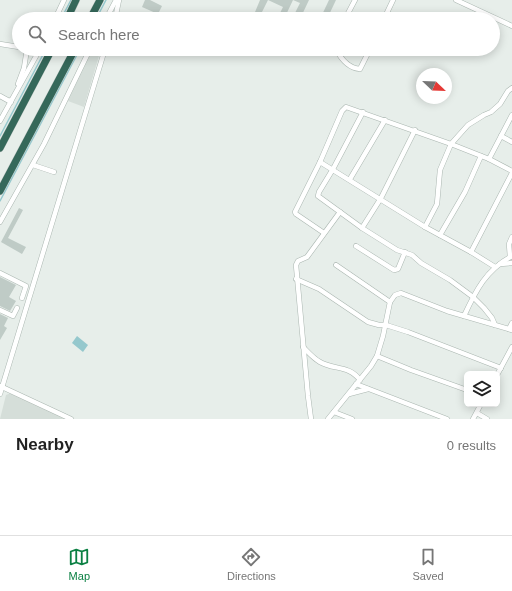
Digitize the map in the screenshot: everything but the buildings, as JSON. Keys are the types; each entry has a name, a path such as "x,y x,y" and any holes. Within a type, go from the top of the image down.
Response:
{"highway":[{"path":"70,12 76,0"},
{"path":"94,12 100,0"},
{"path":"0,148 48,56"},
{"path":"0,191 71,56"}],"street":[{"path":"58,12 64,0"},
{"path":"110,12 118,0"},
{"path":"117,12 119,5 118,0"},
{"path":"349,12 355,0"},
{"path":"387,12 393,0"},
{"path":"456,0 482,12"},
{"path":"500,20 512,26"},
{"path":"0,44 12,46"},
{"path":"11,102 24,68 26,56"},
{"path":"0,119 11,102 34,56"},
{"path":"0,222 33,165 64,105 87,56"},
{"path":"0,394 1,386 103,56"},
{"path":"340,56 346,63 360,69 366,56"},
{"path":"426,226 437,204 440,170 451,144 468,125 491,112 500,104 508,91 512,88"},
{"path":"0,96 11,102"},
{"path":"324,233 295,212 320,162 343,109 349,107 415,130 489,159 512,172 471,252"},
{"path":"363,112 318,196 362,228 397,250 412,255 421,263 450,280 473,297 488,312 495,325"},
{"path":"489,159 512,115"},
{"path":"350,179 385,120"},
{"path":"362,228 381,198 415,130"},
{"path":"501,136 512,142"},
{"path":"440,235 465,192 481,156"},
{"path":"320,162 440,235 471,252 495,268"},
{"path":"33,165 54,172"},
{"path":"311,419 296,269 297,263 307,256 340,212"},
{"path":"464,316 473,297 485,278 495,268 511,257 508,249 512,237"},
{"path":"356,246 394,270 398,269 404,252"},
{"path":"500,264 512,263"},
{"path":"336,265 390,302"},
{"path":"0,272 26,286 22,298"},
{"path":"296,278 319,289 368,322 386,325 408,332 501,368"},
{"path":"328,419 377,356 386,325 390,302 395,295 401,293 431,305 510,330 512,323"},
{"path":"0,310 13,316 17,308"},
{"path":"303,347 310,355 320,362 353,372 358,382 368,389 447,419"},
{"path":"499,371 512,348"},
{"path":"377,356 464,389"},
{"path":"1,386 71,419"},
{"path":"348,395 368,389"},
{"path":"474,419 480,407"},
{"path":"334,412 352,419"},
{"path":"477,413 487,419"}],"shaded area":[{"path":"90,56 99,56 84,107 68,101"},
{"path":"11,393 67,419 0,419 6,395"}],"water":[{"path":"77,336 88,345 83,352 72,343"}],"waterway":[{"path":"65,12 71,0"},
{"path":"100,12 106,0"},
{"path":"0,136 42,56"},
{"path":"0,201 76,56"}]}
